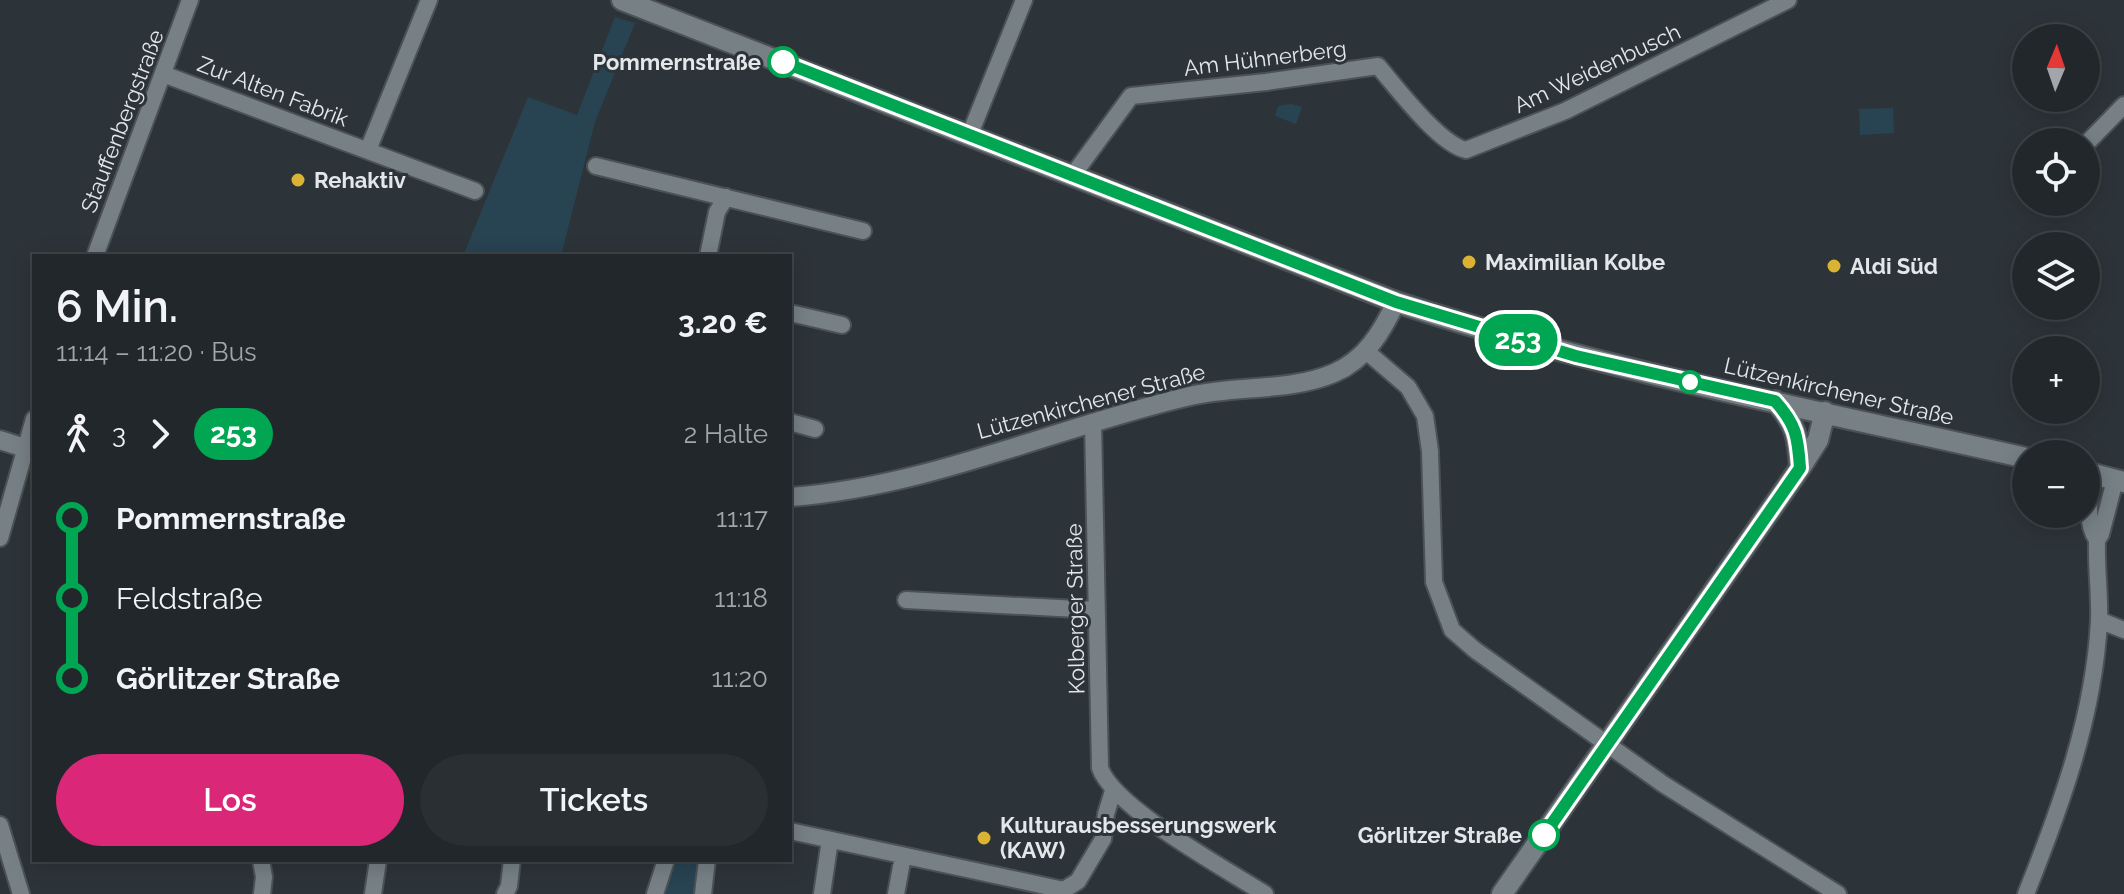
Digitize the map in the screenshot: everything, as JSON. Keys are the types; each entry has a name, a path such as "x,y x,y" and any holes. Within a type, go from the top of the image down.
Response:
{"main road":[{"path":"622,0 1396,302"},
{"name":"Lützenkirchener Straße","path":"1396,302 1576,356 2012,455"},
{"path":"1775,401 1790,417 1796,431 1800,468"},
{"path":"1502,894 1800,468 1818,440 1825,412"},
{"path":"2100,476 2120,481"}],"street":[{"name":"Stauffenbergstraße","path":"96,254 189,0"},
{"name":"Zur Alten Fabrik","path":"368,150 429,0"},
{"path":"970,134 1024,0"},
{"name":"Am Weidenbusch","path":"1466,150 1565,111 1788,0"},
{"name":"Am Hühnerberg","path":"1073,175 1131,96 1378,66 1449,143 1466,150"},
{"name":"Zur Alten Fabrik","path":"163,74 475,191"},
{"path":"2100,130 2124,105"},
{"path":"596,166 863,231"},
{"path":"708,254 717,212 726,197"},
{"name":"Lützenkirchener Straße","path":"792,497 899,481 1192,395 1323,377 1348,366 1366,351 1385,327 1396,302"},
{"path":"792,313 842,325"},
{"path":"1366,351 1408,387 1425,416 1430,451 1434,582 1452,630 1475,650 1698,808 1838,894"},
{"name":"Kolberger Straße","path":"1093,422 1100,768 1113,791"},
{"path":"792,423 815,429"},
{"path":"0,440 30,449 0,538"},
{"path":"2097,540 2120,481"},
{"path":"2026,894 2071,774 2092,681 2099,620 2097,540 2091,528"},
{"path":"906,600 1096,610"},
{"path":"2099,620 2124,630"},
{"path":"792,831 1058,890 1068,889 1078,881 1103,839 1113,791 1143,816 1265,894"},
{"path":"0,825 21,894"},
{"path":"822,894 830,840"},
{"path":"896,894 903,856"},
{"path":"261,862 262,894"},
{"path":"373,894 378,862"},
{"path":"505,894 512,862"},
{"path":"655,894 665,862"},
{"path":"703,894 707,862"}],"shaded area":[{"path":"615,17 635,23 595,122 562,254 464,254 528,97 577,115"},
{"path":"1291,104 1302,107 1296,124 1275,116 1278,106"},
{"path":"1893,108 1894,133 1860,135 1859,109"},
{"path":"671,862 700,862 696,894 661,894"}],"bus line":[{"name":"253","path":"783,62 1396,302 1518,341 1775,401 1790,417 1796,431 1800,468 1544,835"}],"place":[{"name":"Pommernstraße","path":"783,62"},
{"name":"Rehaktiv","path":"298,180"},
{"name":"Maximilian Kolbe","path":"1469,262"},
{"name":"Aldi Süd","path":"1834,266"},
{"name":"Görlitzer Straße","path":"1544,835"},
{"name":"Kulturausbesserungswerk (KAW)","path":"984,838"}]}
